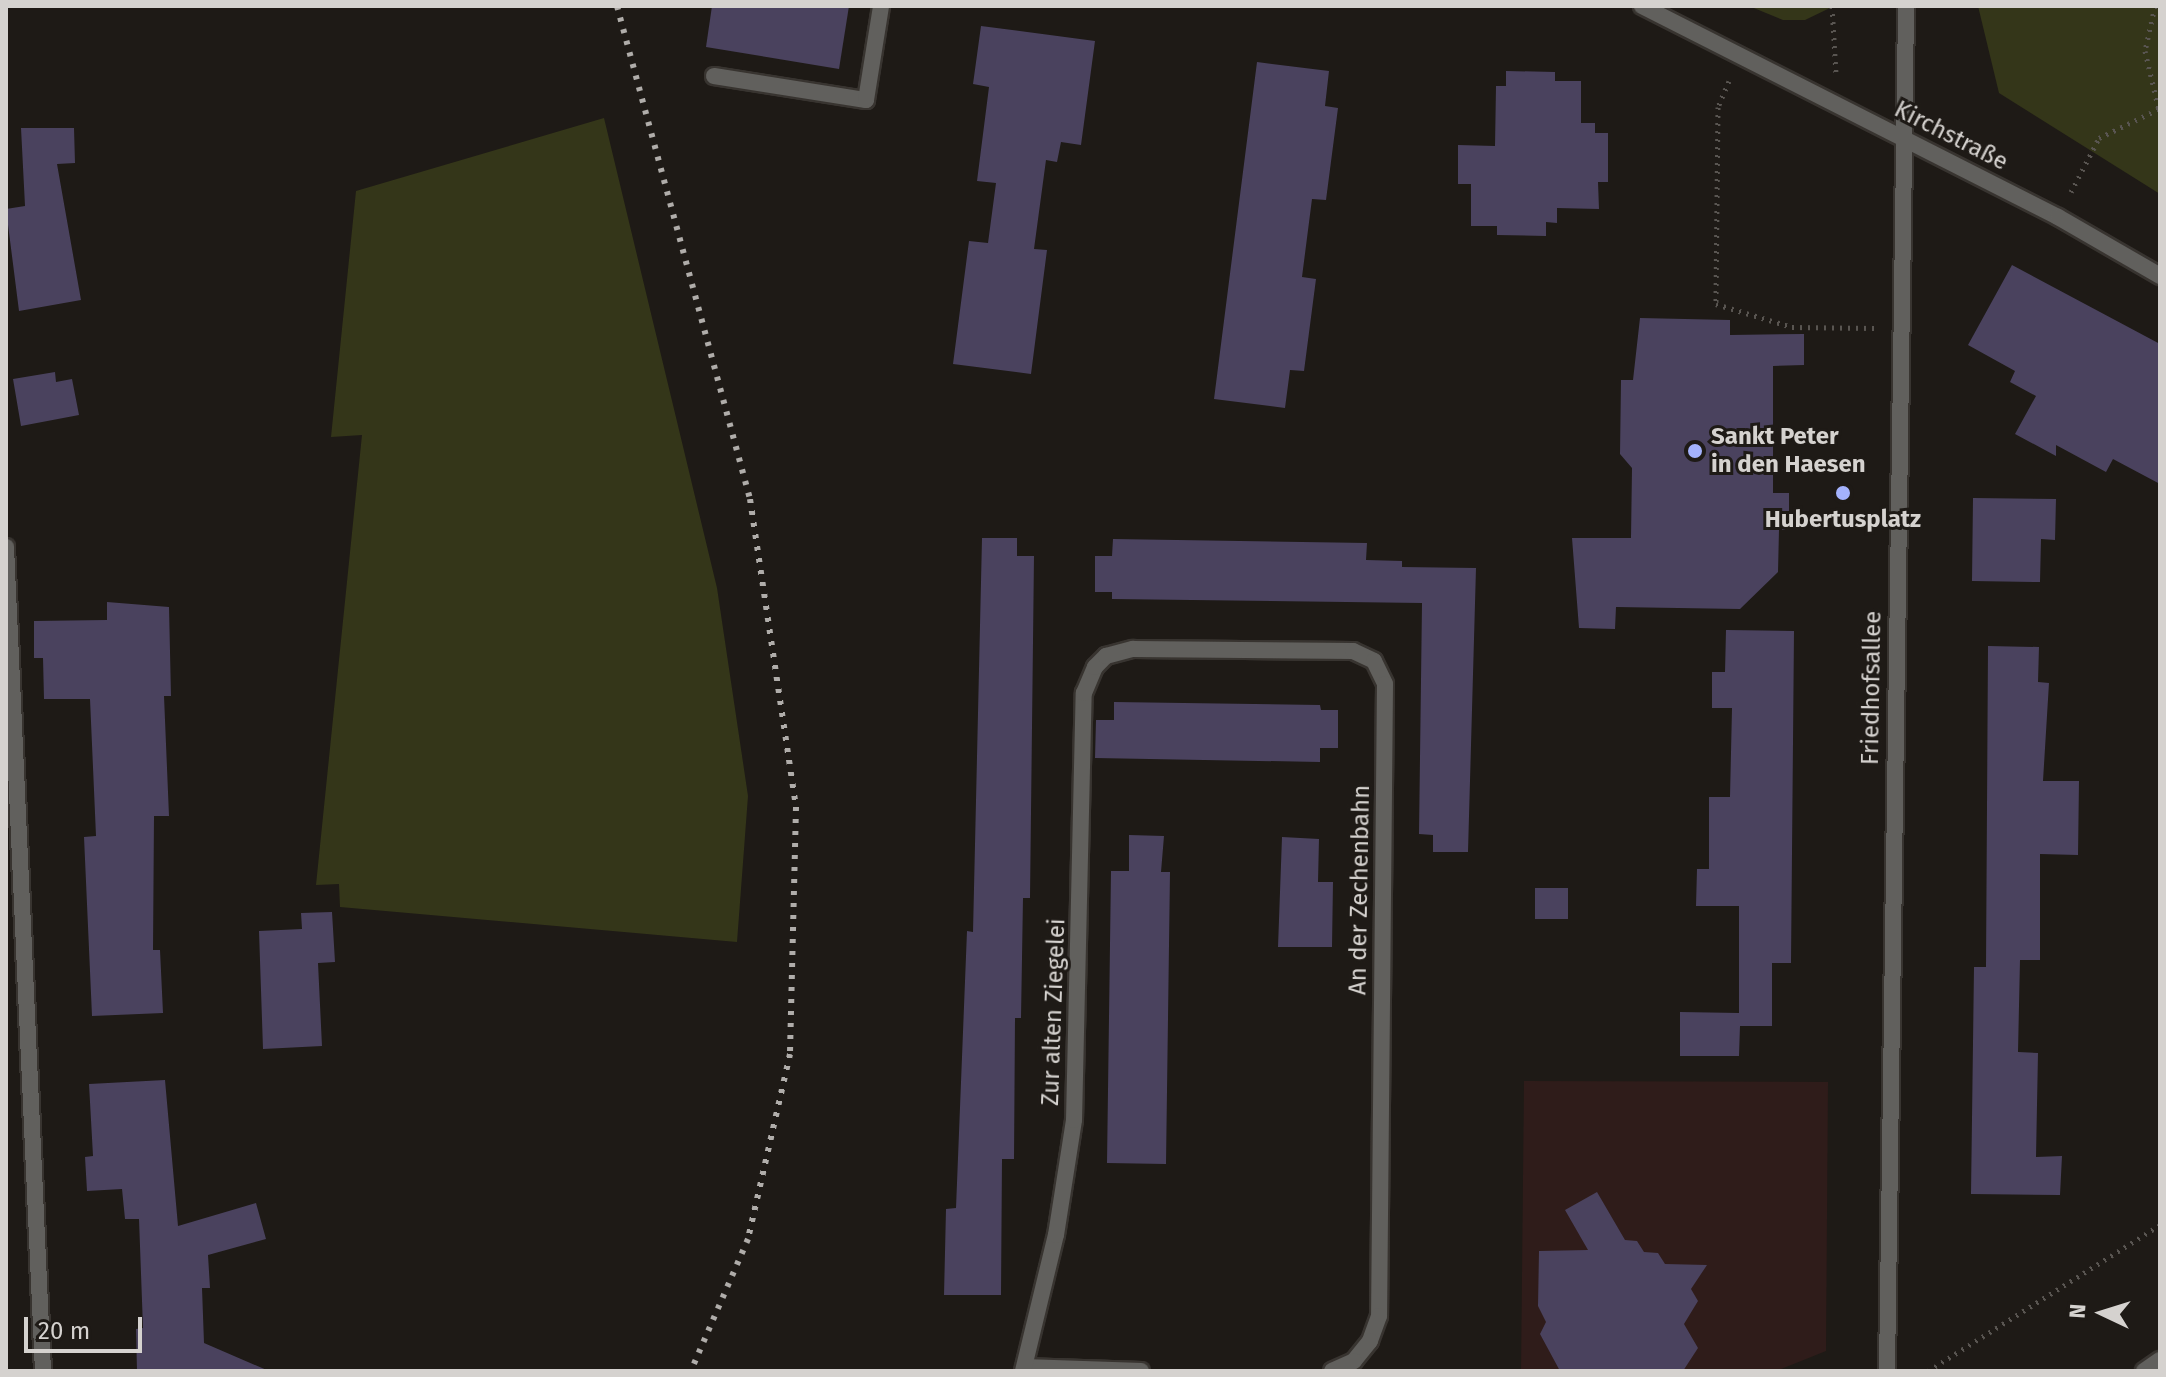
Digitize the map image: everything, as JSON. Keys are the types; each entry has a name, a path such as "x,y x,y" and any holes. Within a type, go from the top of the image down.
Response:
{"street":[{"path":"714,76 866,100 881,6"},
{"name":"Kirchstraße","path":"1642,6 2058,217 2160,276"},
{"name":"Friedhofsallee","path":"1887,1371 1908,142 1906,6"},
{"path":"6,547 43,1371"},
{"name":"An der Zechenbahn","path":"1106,656 1133,649 1353,651 1374,661 1385,684 1379,1316 1370,1341 1354,1361 1332,1371"},
{"name":"Zur alten Ziegelei","path":"1024,1369 1056,1235 1074,1120 1084,693 1095,667 1106,656"},
{"path":"2144,1371 2160,1360"},
{"path":"1024,1369 1141,1371"}],"path":[{"path":"1832,6 1838,103"},
{"path":"2058,217 2099,138 2159,110 2145,51 2155,6"},
{"path":"1741,55 1718,107 1716,304 1792,327 1904,329"},
{"path":"1928,1371 2160,1225"}],"shaded area":[{"path":"1524,1081 1828,1082 1826,1351 1776,1371 1521,1371"}],"green space":[{"path":"1749,6 1832,7 1805,20 1783,20"},
{"path":"1978,6 2160,6 2160,194 1999,93"},
{"path":"604,118 717,588 748,796 737,942 340,907 339,884 316,885 362,435 331,437 356,191"}],"building":[{"path":"712,6 849,6 839,69 706,47"},
{"path":"981,26 1095,41 1081,145 1061,142 1057,162 1046,160 1034,249 1047,250 1031,374 953,364 969,241 988,243 996,183 977,181 989,87 973,84"},
{"path":"1257,62 1329,71 1325,106 1338,108 1326,200 1312,199 1302,277 1316,279 1304,371 1290,370 1285,408 1214,399"},
{"path":"1506,71 1555,72 1555,81 1581,81 1581,123 1595,123 1595,133 1608,133 1608,182 1598,182 1599,209 1557,208 1557,223 1546,222 1546,236 1497,235 1497,226 1471,226 1471,184 1458,184 1458,145 1495,146 1496,86 1506,86"},
{"path":"21,128 74,128 75,163 57,164 81,300 19,311 6,209 25,206"},
{"path":"2012,265 2160,344 2160,484 2113,459 2106,472 2056,445 2056,456 2015,434 2036,396 2010,382 2015,371 1968,345"},
{"name":"Sankt Peter in den Haesen","path":"1640,318 1730,320 1730,335 1804,334 1804,365 1773,366 1773,493 1789,493 1789,530 1779,530 1778,572 1740,609 1616,607 1615,629 1579,628 1572,538 1631,538 1632,468 1620,454 1621,380 1633,380"},
{"path":"55,372 56,382 72,379 79,415 21,426 13,379"},
{"path":"1973,498 2056,499 2055,540 2041,539 2040,582 1972,581"},
{"path":"982,538 1017,538 1017,556 1034,556 1030,898 1023,898 1021,1018 1015,1018 1014,1159 1002,1159 1001,1295 944,1295 946,1209 956,1208 967,931 973,932"},
{"path":"1113,539 1367,543 1366,560 1402,561 1402,567 1476,568 1468,852 1433,852 1433,835 1419,834 1422,603 1112,599 1112,592 1095,592 1095,556 1112,556"},
{"path":"107,602 169,607 171,696 164,696 169,816 154,816 153,950 160,950 163,1013 92,1016 84,837 96,836 90,699 44,699 43,658 34,658 34,621 107,620"},
{"path":"1726,630 1794,631 1791,963 1772,963 1772,1026 1740,1026 1739,1056 1680,1056 1680,1012 1739,1013 1739,906 1696,906 1697,869 1709,869 1709,797 1730,797 1732,708 1712,708 1712,672 1725,672"},
{"path":"1988,646 2039,647 2038,682 2049,683 2043,781 2079,781 2078,855 2040,854 2040,960 2020,960 2018,1052 2038,1053 2036,1157 2062,1156 2060,1195 1971,1194 1974,967 1986,967"},
{"path":"1114,702 1320,705 1321,710 1338,710 1338,748 1320,748 1320,762 1095,758 1096,720 1114,720"},
{"path":"1129,835 1164,836 1161,872 1170,872 1166,1164 1107,1163 1111,871 1129,871"},
{"path":"1282,837 1319,839 1318,882 1333,882 1332,947 1278,947"},
{"path":"1535,888 1568,888 1568,919 1535,919"},
{"path":"332,912 335,962 318,963 322,1046 263,1049 259,931 302,929 301,913"},
{"path":"165,1080 178,1226 256,1203 266,1239 208,1255 210,1288 202,1288 204,1343 269,1371 137,1371 136,1329 143,1328 139,1219 125,1219 122,1189 87,1191 85,1157 93,1156 89,1084"},
{"path":"1597,1192 1625,1240 1637,1241 1644,1252 1658,1253 1665,1264 1707,1265 1691,1289 1698,1301 1684,1324 1698,1348 1683,1371 1560,1371 1540,1334 1546,1322 1538,1306 1539,1251 1588,1250 1565,1210"}],"railway":[{"path":"617,6 750,499 796,807 790,1054 748,1239 691,1371"}],"place":[{"name":"Sankt Peter in den Haesen","path":"1695,451"},
{"name":"Hubertusplatz","path":"1843,493"}]}
